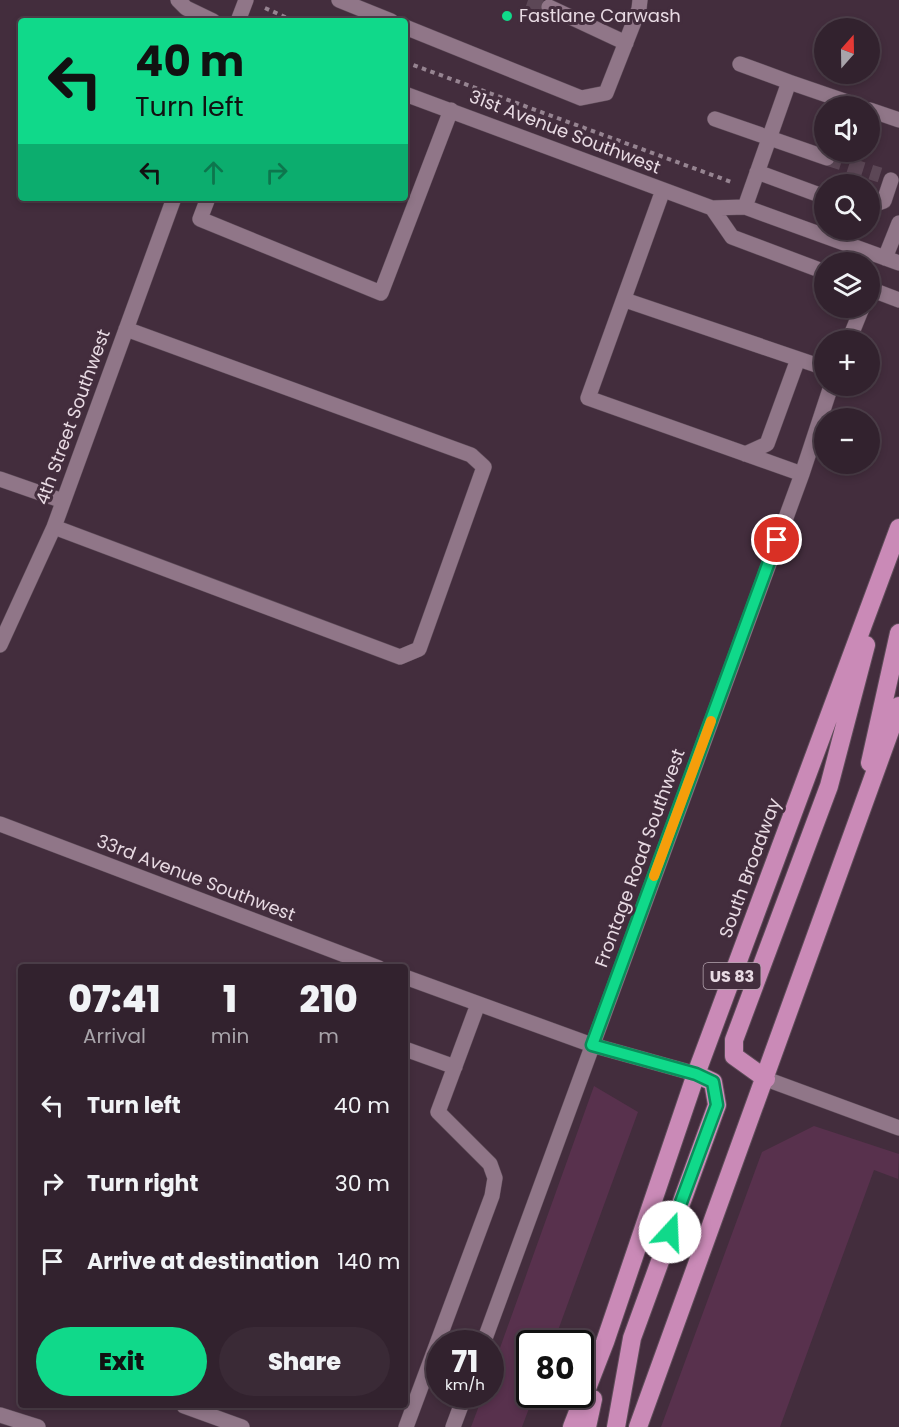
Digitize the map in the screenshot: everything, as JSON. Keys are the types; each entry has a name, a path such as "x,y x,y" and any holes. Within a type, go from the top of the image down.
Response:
{"highway":[{"name":"South Broadway","path":"572,1427 605,1342 696,1074 896,535"},
{"path":"766,1079 734,1056 734,1040 829,786 896,535"},
{"path":"863,806 874,732 899,633"},
{"path":"638,1427 766,1079 899,706"},
{"path":"616,1427 632,1338 717,1105 713,1082 696,1074"},
{"path":"587,1427 605,1342"}],"street":[{"path":"178,0 186,8 207,18"},
{"path":"339,0 371,17"},
{"path":"408,28 581,98 606,93 640,0"},
{"path":"240,18 252,2"},
{"path":"549,8 626,43"},
{"path":"740,64 830,96"},
{"path":"745,207 789,82"},
{"name":"31st Avenue Southwest","path":"408,95 711,208 745,207 892,260"},
{"path":"207,201 200,219 381,293 451,110"},
{"path":"880,113 899,120"},
{"path":"715,119 814,154"},
{"path":"757,172 814,193"},
{"path":"880,202 884,201 890,179"},
{"path":"663,190 588,398 802,474"},
{"name":"4th Street Southwest","path":"0,645 54,528 173,201"},
{"path":"711,208 732,237 814,268"},
{"path":"892,260 899,223"},
{"path":"880,293 899,300"},
{"path":"625,300 814,364"},
{"path":"54,528 400,657 419,650 483,467 471,455 126,329"},
{"path":"745,454 767,444 798,358"},
{"name":"Frontage Road Southwest","path":"488,1330 802,474 828,396"},
{"path":"0,478 63,501"},
{"name":"33rd Avenue Southwest","path":"0,824 358,964"},
{"path":"408,978 592,1045 696,1074"},
{"path":"406,1427 492,1196 495,1178 490,1164 438,1112 478,1005"},
{"path":"408,1050 455,1067"},
{"path":"766,1079 899,1128"},
{"path":"190,1408 242,1427"},
{"path":"453,1427 460,1408"},
{"path":"0,1415 38,1427"}],"path":[{"path":"252,2 287,18"},
{"path":"408,63 751,189"}],"shaded area":[{"path":"594,1086 638,1112 558,1330 516,1330 516,1408 529,1408 522,1427 471,1427 478,1408 504,1408 504,1337"},
{"path":"814,1126 899,1154 898,1179 874,1170 780,1427 661,1427 762,1152"}],"tunnel":[{"path":"528,0 549,7"},
{"path":"839,162 877,174"}],"slow traffic":[{"path":"654,876 711,721"}],"place":[{"name":"Fastlane Carwash","path":"507,16"}],"route":[{"path":"670,1232 717,1105 713,1082 696,1074 592,1045 777,540"}]}
